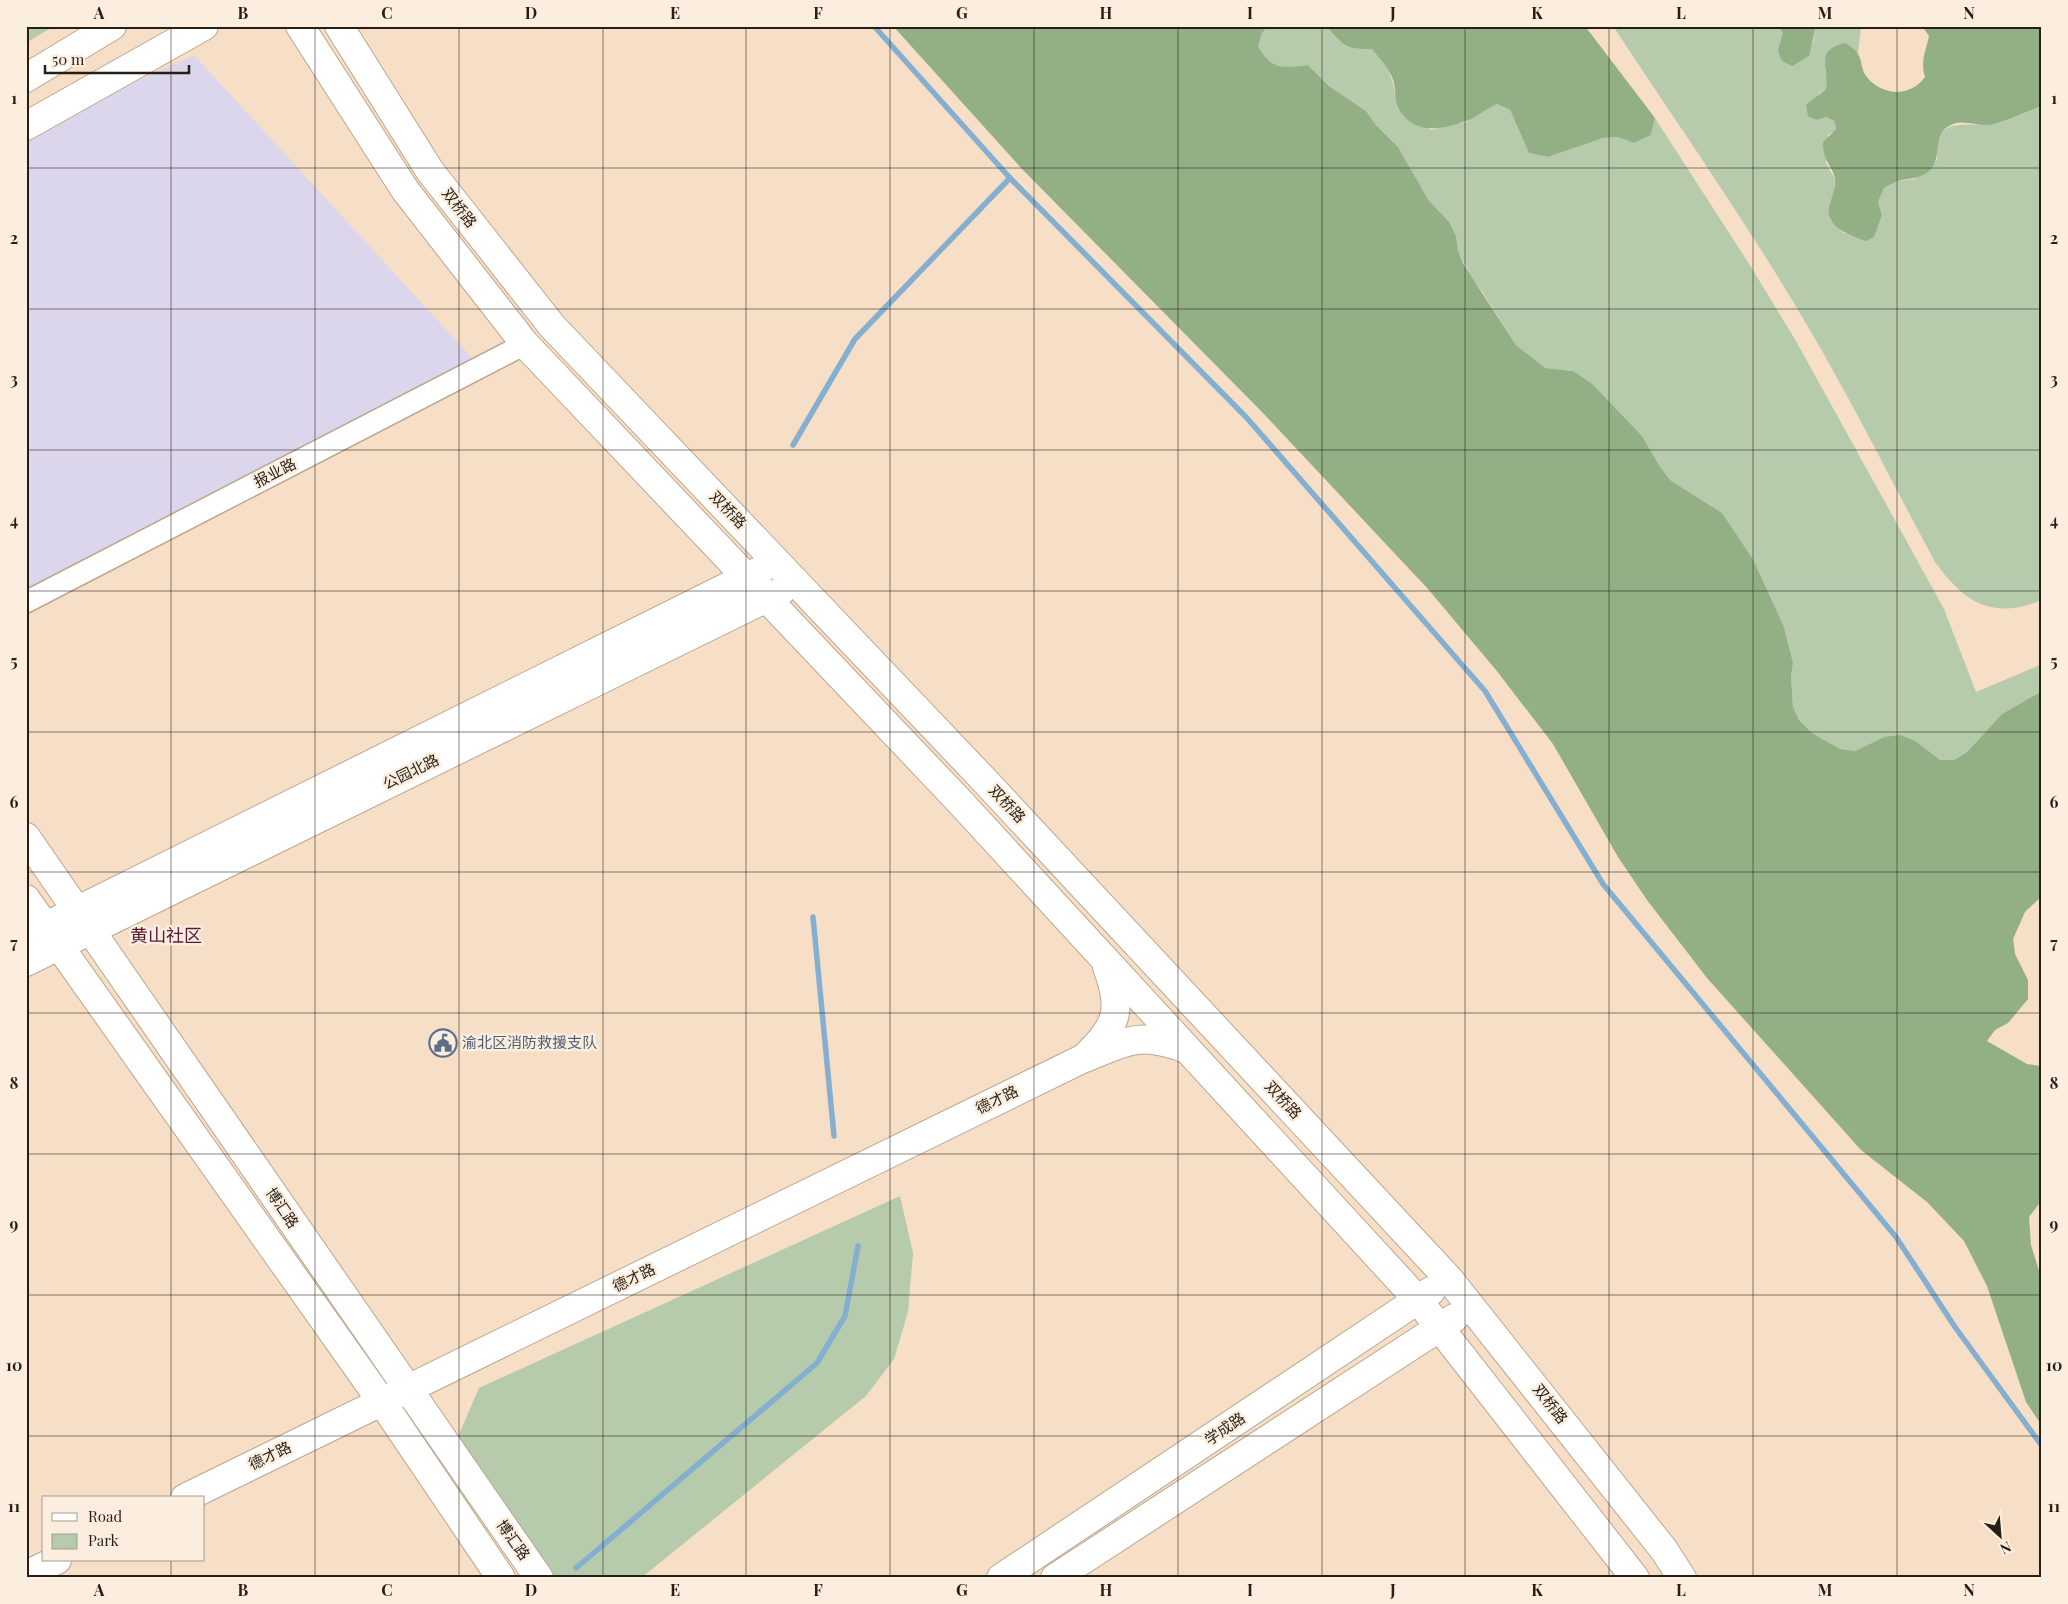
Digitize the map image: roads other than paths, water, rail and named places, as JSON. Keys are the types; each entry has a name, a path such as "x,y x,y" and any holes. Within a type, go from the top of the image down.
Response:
{"main road":[{"path":"26,78 112,26"},
{"path":"26,126 204,26"},
{"name":"双桥路","path":"300,26 405,190 525,344 961,803 1184,1048 1418,1300 1636,1578"},
{"name":"双桥路","path":"339,26 430,171 552,326 986,782 1449,1279 1664,1550 1682,1578"},
{"name":"公园北路","path":"610,660 746,577 777,562"},
{"name":"公园北路","path":"26,962 43,936 84,920 610,660 766,598 797,583"},
{"name":"博汇路","path":"26,837 406,1389 539,1578"},
{"name":"博汇路","path":"26,899 43,936 382,1402 501,1578"},
{"name":"德才路","path":"1082,1059 1102,1040 1112,1027 1116,1014 1114,987 1104,959"},
{"name":"德才路","path":"189,1496 1082,1059 1127,1042 1144,1038 1159,1039 1184,1048"},
{"name":"学成路","path":"1001,1578 1449,1279"},
{"path":"1055,1578 1472,1306"},
{"path":"26,1575 53,1562"}],"street":[{"name":"报业路","path":"26,602 525,344"}],"waterway":[{"path":"874,26 1010,178 1246,417 1485,691 1603,884 1896,1237 1955,1327 2042,1446"},
{"path":"793,445 855,339 1010,178"},
{"path":"813,917 834,1136"},
{"path":"576,1568 817,1363 845,1316 858,1246"}],"place":[{"name":"渝北区消防救援支队","path":"443,1043"}],"district":[{"name":"黄山社区","path":"166,936"}]}
